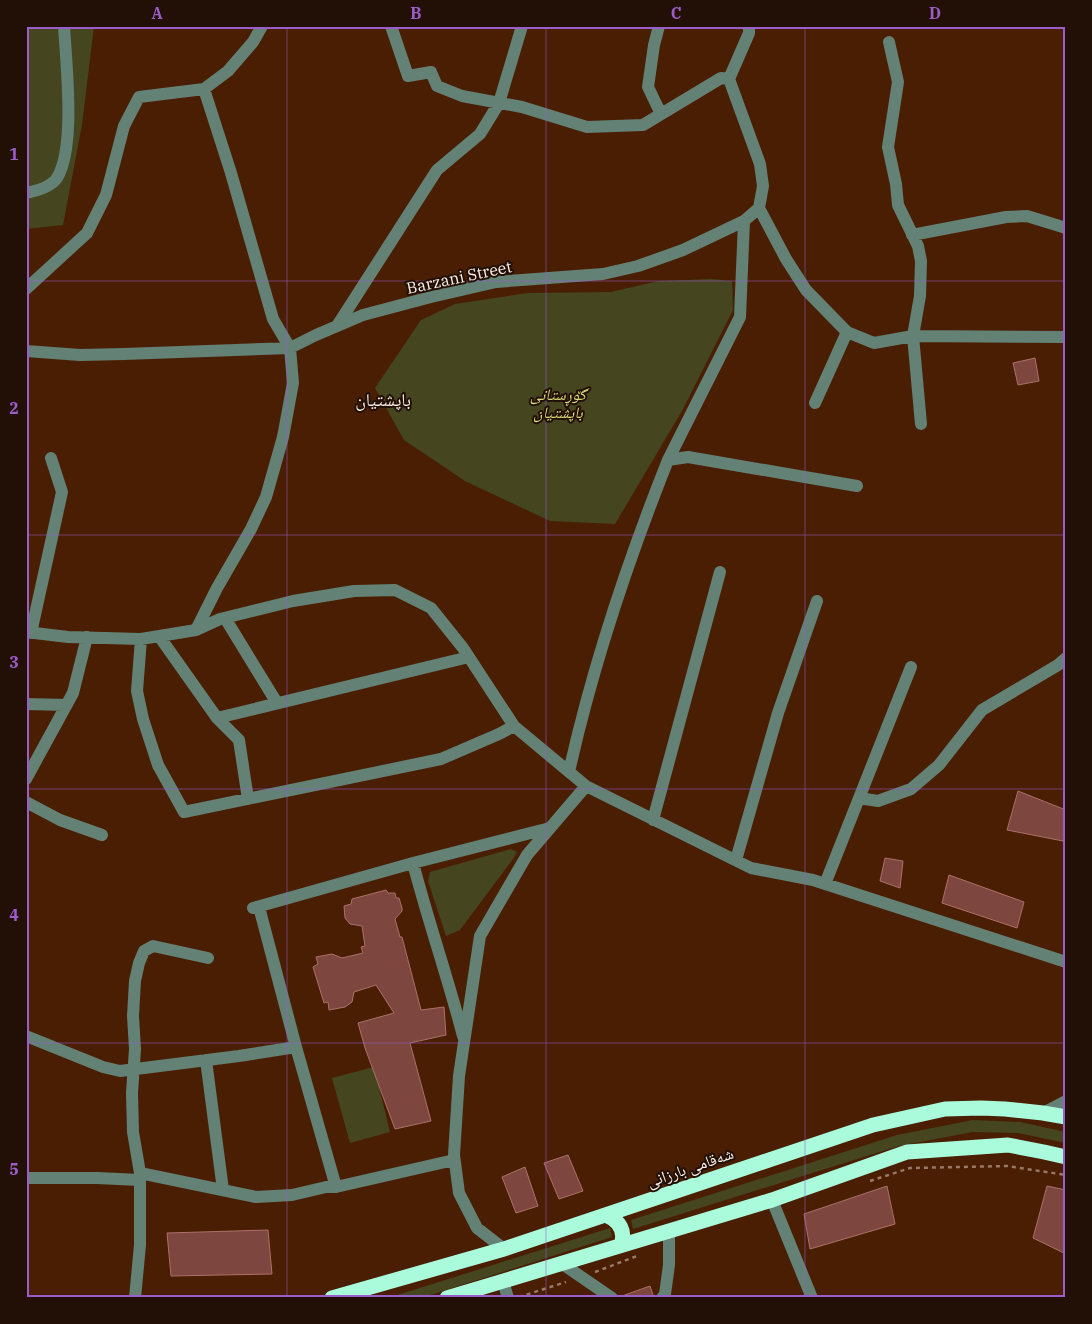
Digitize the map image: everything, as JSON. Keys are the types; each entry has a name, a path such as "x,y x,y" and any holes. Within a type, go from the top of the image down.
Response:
{"highway":[{"name":"شەقامی بارزانی","path":"332,1298 504,1249 873,1124 945,1109 981,1108 1043,1113 1066,1117"},
{"path":"447,1298 772,1200 907,1152 1008,1145 1066,1157"},
{"path":"606,1215 614,1218 619,1223 623,1238 621,1245"}],"street":[{"path":"26,193 37,191 56,180 66,149 69,108 64,26"},
{"path":"26,289 87,233 106,195 124,126 139,97 204,89 228,70 253,42 262,26"},
{"path":"391,26 408,76 430,72 437,86 462,96 522,107 587,128 643,125 721,78 729,79"},
{"path":"337,326 437,170 480,134 499,103 522,26"},
{"path":"659,26 654,45 648,87 661,114"},
{"path":"747,29 729,79 760,164 763,186 760,208 786,259 806,290 847,332 874,343 913,336 1066,337"},
{"path":"889,42 898,82 888,147 896,184 898,205 918,246 921,261 920,296 913,336 921,424"},
{"path":"196,630 251,529 266,496 283,437 293,383 290,348 273,319 231,173 204,89"},
{"name":"Barzani Street","path":"26,351 80,355 290,348 363,315 431,296 496,282 604,274 638,266 683,250 744,220 760,208"},
{"path":"912,235 1006,217 1027,216 1066,228"},
{"path":"569,772 582,712 606,629 636,540 668,460 740,317 744,220"},
{"path":"815,403 847,332"},
{"path":"668,460 688,457 857,486"},
{"path":"51,458 62,492 28,632 87,638 141,639 196,630 225,618 293,601 354,591 395,590 431,608 469,657 514,726 586,786 751,868 825,884 1066,962"},
{"path":"653,820 720,572"},
{"path":"736,860 778,713 817,601"},
{"path":"225,618 277,703"},
{"path":"159,636 217,718 239,740 248,799"},
{"path":"26,779 72,693 87,638"},
{"path":"141,639 137,691 143,719 158,766 184,812 441,759 514,726"},
{"path":"217,718 469,657"},
{"path":"859,798 878,801 911,789 939,765 982,710 1058,665 1066,658"},
{"path":"825,884 912,667"},
{"path":"26,704 66,705"},
{"path":"504,1249 477,1228 459,1193 454,1160 459,1076 480,936 527,855 586,786"},
{"path":"26,802 60,820 102,835"},
{"path":"336,1187 256,908 413,863 550,828"},
{"path":"413,863 465,1041"},
{"path":"135,1298 140,1245 140,1176 133,1132 132,1093 135,1049 133,1016 135,981 144,951 153,946 208,958"},
{"path":"26,1036 102,1067 120,1071 296,1048"},
{"path":"206,1060 223,1190"},
{"path":"1043,1113 1066,1101"},
{"path":"26,1178 140,1176 256,1197 292,1195 326,1187 336,1187 454,1160"},
{"path":"772,1200 812,1298"},
{"path":"662,1298 665,1294 669,1265 669,1231"},
{"path":"561,1263 612,1298"},
{"path":"503,1281 508,1298"}],"green space":[{"path":"26,26 94,26 82,125 63,225 26,229"},
{"name":"گۆڕستانی باپشتیان","path":"712,279 732,281 733,310 682,411 615,524 550,521 465,481 404,440 375,388 421,320 455,304 528,293 611,292 658,281"},
{"path":"511,849 517,852 513,859 460,930 446,936 428,881 430,872"},
{"path":"374,1067 390,1132 350,1143 332,1078"},
{"path":"973,1120 1020,1122 1066,1132 1066,1143 1018,1133 973,1132 899,1146 633,1229 631,1220 897,1135"},
{"path":"610,1228 612,1237 421,1298 388,1298"}],"building":[{"path":"1035,358 1039,381 1018,385 1013,363"},
{"path":"1018,791 1066,810 1066,833 1063,841 1007,830"},
{"path":"885,858 903,861 900,888 880,881"},
{"path":"949,875 1024,902 1017,928 942,903"},
{"path":"386,890 388,893 395,893 396,898 399,898 402,908 402,911 395,919 400,937 402,937 421,1010 444,1007 446,1035 410,1043 431,1121 395,1129 365,1048 358,1023 394,1013 376,985 354,992 352,1002 345,1007 329,1010 328,1002 324,1003 313,967 318,964 316,957 332,954 342,958 363,953 361,947 365,946 362,926 350,924 345,918 344,906 351,904 352,899"},
{"path":"568,1155 583,1191 559,1199 544,1163"},
{"path":"525,1167 538,1206 516,1213 502,1177"},
{"path":"887,1186 895,1224 810,1249 804,1214"},
{"path":"1047,1186 1066,1190 1066,1254 1033,1238"},
{"path":"268,1230 272,1274 171,1276 167,1233"},
{"path":"650,1286 654,1298 622,1298 622,1296"}],"district":[{"name":"باپشتیان","path":"383,399"}]}
